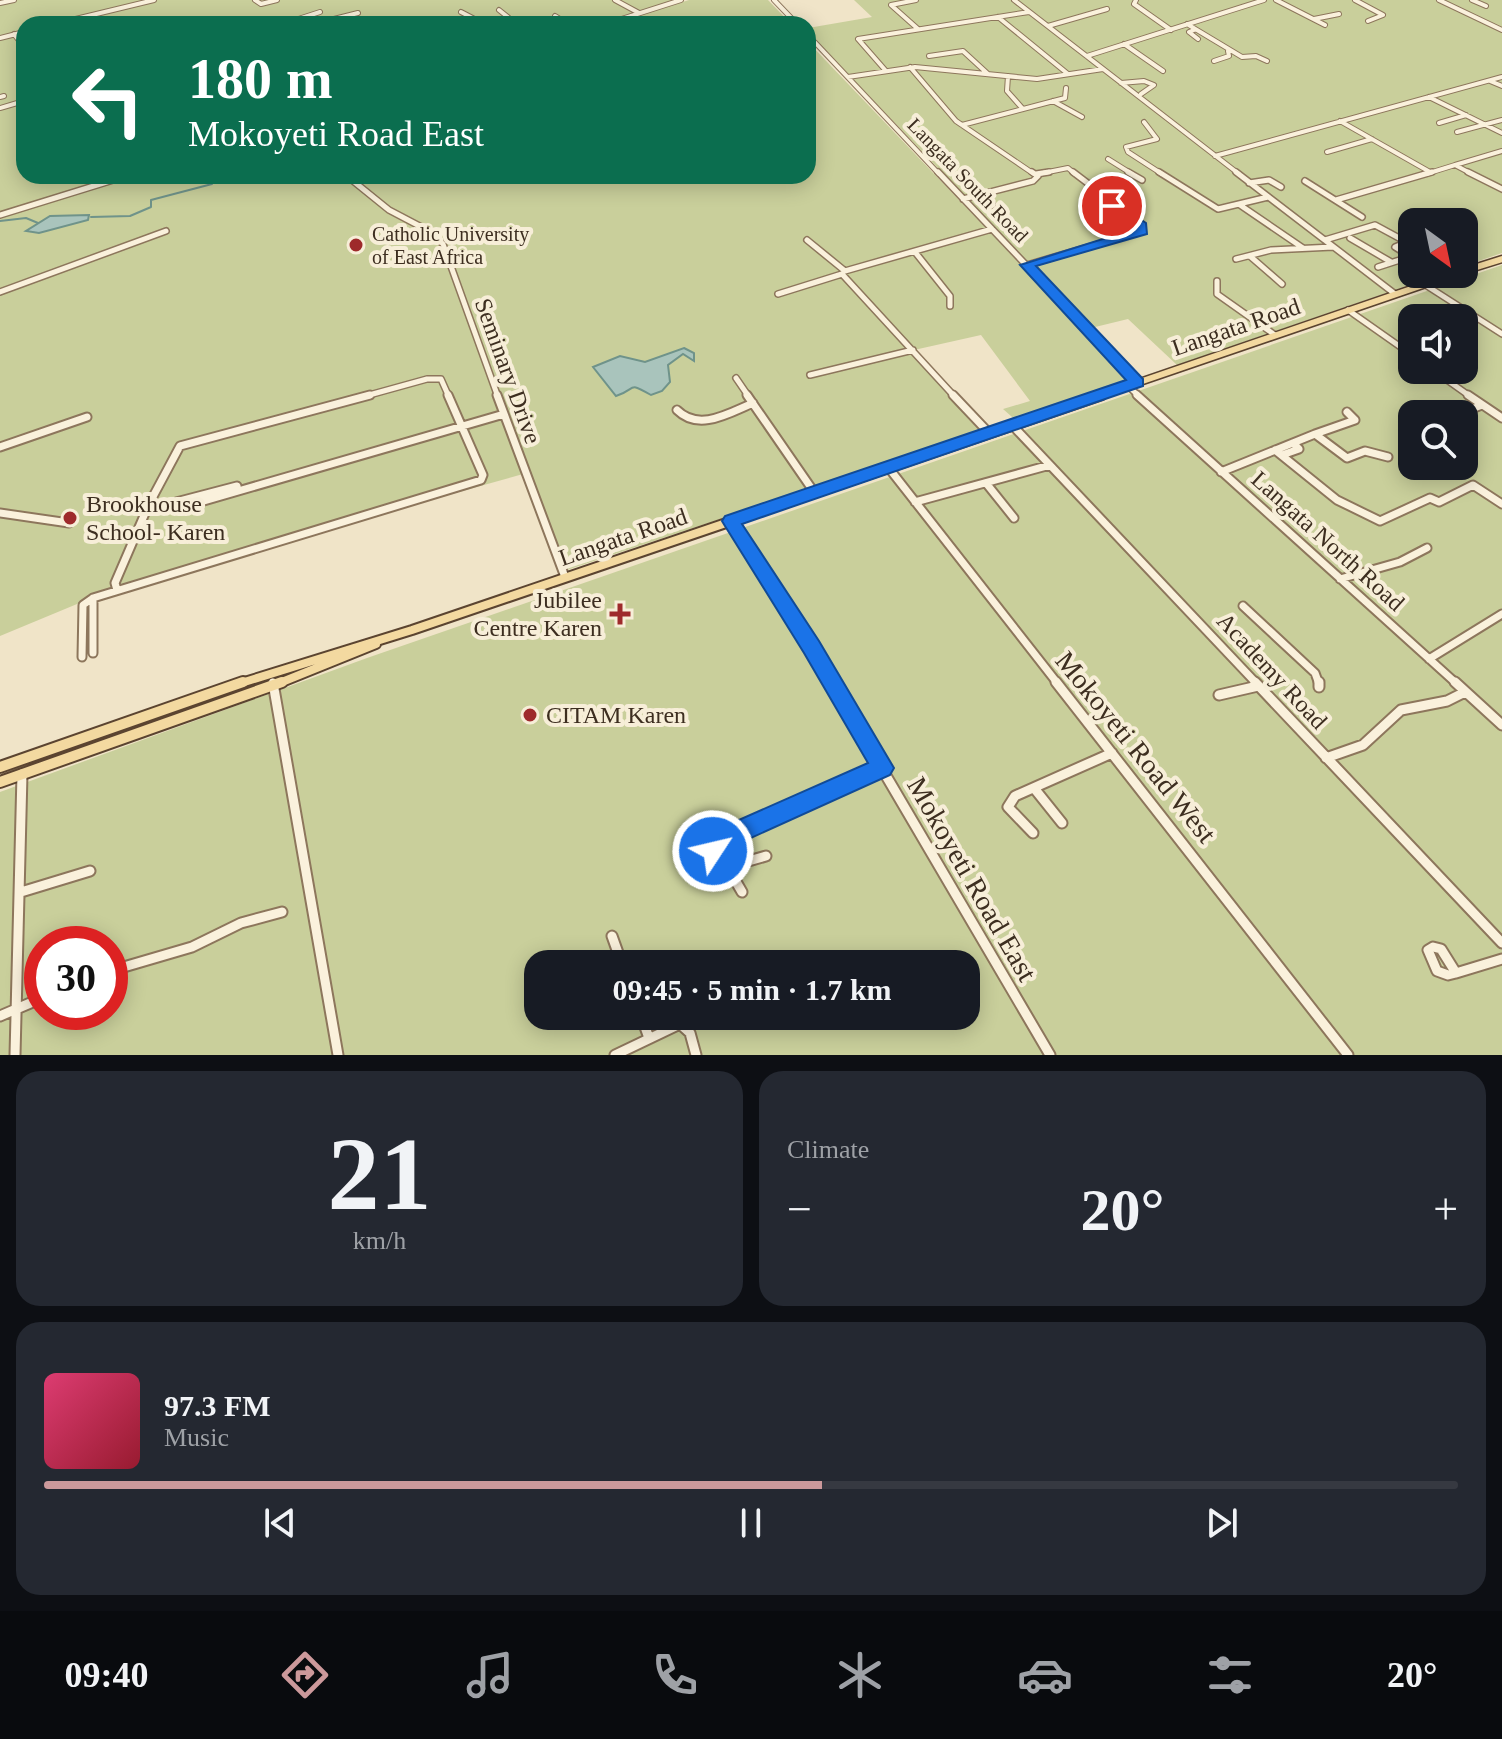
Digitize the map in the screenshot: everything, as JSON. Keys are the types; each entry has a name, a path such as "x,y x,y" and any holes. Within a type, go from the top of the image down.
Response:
{"main road":[{"path":"1478,267 1502,259"},
{"name":"Langata Road","path":"0,767 271,673 395,635 1013,426 1412,288"},
{"name":"Langata Road","path":"0,782 273,686 395,635"}],"street":[{"path":"0,3 14,0"},
{"path":"88,16 154,0"},
{"path":"255,0 261,4 277,0"},
{"path":"615,0 639,13"},
{"path":"630,16 681,0"},
{"path":"774,0 789,16"},
{"path":"916,0 891,5 918,29"},
{"path":"1014,0 1395,294"},
{"path":"1136,0 1133,3 1171,30"},
{"path":"1087,56 1264,0"},
{"path":"1276,0 1325,25"},
{"path":"1355,0 1383,15 1368,21"},
{"path":"1439,0 1502,30"},
{"path":"1472,0 1486,6"},
{"path":"1048,26 1107,9"},
{"path":"499,10 506,16"},
{"path":"461,12 469,16"},
{"path":"886,71 858,39 1029,12"},
{"path":"346,16 358,13"},
{"path":"1313,19 1339,14"},
{"path":"998,17 1068,74"},
{"path":"1186,25 1198,39"},
{"path":"1186,25 1242,57 1256,56 1267,61"},
{"path":"1179,35 1191,31 1230,53 1214,61"},
{"path":"0,38 14,34 16,37"},
{"name":"Langata South Road","path":"816,43 1137,382"},
{"path":"1124,44 1163,71"},
{"path":"929,56 963,51 988,74"},
{"path":"848,77 910,67 1040,79 1103,69"},
{"path":"910,67 962,125 1036,174 1068,168 1098,191"},
{"path":"1008,76 1007,91 1023,109"},
{"path":"1215,156 1502,77"},
{"path":"1121,83 1138,81 1154,85 1141,94"},
{"path":"1490,81 1502,86"},
{"path":"962,125 1067,97 1066,88"},
{"path":"1428,97 1502,133"},
{"path":"1053,101 1082,117"},
{"path":"1439,123 1466,115"},
{"path":"1457,132 1502,120"},
{"path":"1340,121 1430,172"},
{"path":"1144,122 1157,139 1126,147 1142,161 1218,209 1268,197"},
{"path":"1327,152 1372,139"},
{"path":"1336,200 1502,151"},
{"path":"1108,159 1142,180"},
{"path":"1123,166 1142,161"},
{"path":"1455,165 1502,189"},
{"path":"963,199 1033,181 1037,178 1036,174"},
{"path":"1249,183 1272,180 1281,187"},
{"path":"1259,181 1270,190"},
{"path":"1305,181 1362,217"},
{"path":"0,215 100,184"},
{"name":"Seminary Drive","path":"358,184 406,220 419,223 438,235 448,252 503,412 565,577"},
{"path":"983,194 993,205"},
{"path":"1240,205 1303,248"},
{"path":"1027,265 1143,231 1141,226 1112,206"},
{"path":"1325,240 1375,225 1398,237"},
{"path":"807,240 845,271 992,229"},
{"path":"0,292 166,231"},
{"path":"1350,238 1391,262"},
{"path":"1236,259 1271,250 1333,247"},
{"path":"915,252 950,296 950,306"},
{"path":"1251,257 1282,284"},
{"path":"1378,267 1398,260"},
{"path":"778,294 842,274 989,433"},
{"path":"1217,281 1217,294 1275,335"},
{"path":"1430,288 1502,334"},
{"path":"1348,310 1398,345"},
{"path":"810,375 836,373 892,353 913,350"},
{"path":"736,378 814,492"},
{"path":"82,657 83,605 93,598 148,584 479,482 483,475 441,379 427,379 180,446 148,507 115,583 117,590"},
{"path":"1453,384 1502,418"},
{"name":"Langata North Road","path":"1128,386 1502,725"},
{"path":"677,410 686,420 694,422 709,420 753,403"},
{"path":"1478,407 1482,405"},
{"path":"1491,411 1502,406"},
{"path":"148,507 183,507 503,412"},
{"path":"1221,472 1355,420 1347,412"},
{"path":"0,447 87,417"},
{"name":"Academy Road","path":"1013,426 1502,943"},
{"path":"1315,434 1347,458 1365,451 1388,457"},
{"path":"1278,452 1298,473 1316,483 1342,506 1380,521 1430,498 1439,502 1473,485 1502,504"},
{"path":"915,502 1050,465"},
{"name":"Mokoyeti Road West","path":"888,467 1348,1055"},
{"path":"986,483 1014,518"},
{"path":"0,513 69,523"},
{"name":"Mokoyeti Road East","path":"731,521 811,647 1050,1055"},
{"path":"1340,579 1400,562 1427,548"},
{"path":"93,598 93,653"},
{"path":"1243,606 1315,673 1319,687"},
{"path":"1429,659 1502,614"},
{"path":"271,673 338,1055"},
{"path":"1219,695 1258,686"},
{"path":"1326,758 1363,745 1401,710 1447,701 1465,692"},
{"path":"1033,833 1016,818 1008,805 1015,796 1112,753"},
{"path":"742,892 731,873 712,862 715,845 724,838 883,768"},
{"path":"15,1055 22,774"},
{"path":"1034,788 1062,823"},
{"path":"724,838 738,864 766,856"},
{"path":"21,892 90,871"},
{"path":"128,966 192,947 241,923 282,912"},
{"path":"612,936 617,950"},
{"path":"1456,973 1502,959"},
{"path":"0,1016 24,1006"},
{"path":"615,1055 680,1024 690,1033 696,1055"},
{"path":"646,1030 649,1038"}],"green space":[{"path":"16,0 675,0 624,16 16,16 16,184 90,184 0,212 0,4"},
{"path":"689,0 768,0 783,16 638,16"},
{"path":"854,0 1502,0 1502,253 1478,261 1478,208 1398,208 1400,288 1177,365 1128,319 1091,328 822,47 816,39 816,27 872,17"},
{"path":"816,50 1133,382 1019,423 1003,409 1030,401 981,335 914,350 987,430 567,570 523,474 118,587 0,636 0,218 108,184 816,184"},
{"path":"1502,265 1502,1055 0,1055 0,792 367,658 1436,288 1478,288 1478,273"}],"water":[{"path":"89,215 88,220 39,233 26,231 50,216"},
{"path":"684,348 694,353 694,361 683,354 668,365 670,382 662,391 651,395 635,387 616,396 593,367 620,356 645,362"}],"waterway":[{"path":"91,217 130,216 151,207 151,200 212,184"},
{"path":"0,221 26,218 38,223"}],"place":[{"name":"Catholic University of East Africa","path":"356,245"},
{"name":"Brookhouse School- Karen","path":"70,518"},
{"name":"Jubilee Centre Karen","path":"620,614"},
{"name":"CITAM Karen","path":"530,715"}],"route":[{"path":"713,851 724,838 883,768 731,521 1137,382 1027,265 1143,231 1141,226 1112,206"}]}
